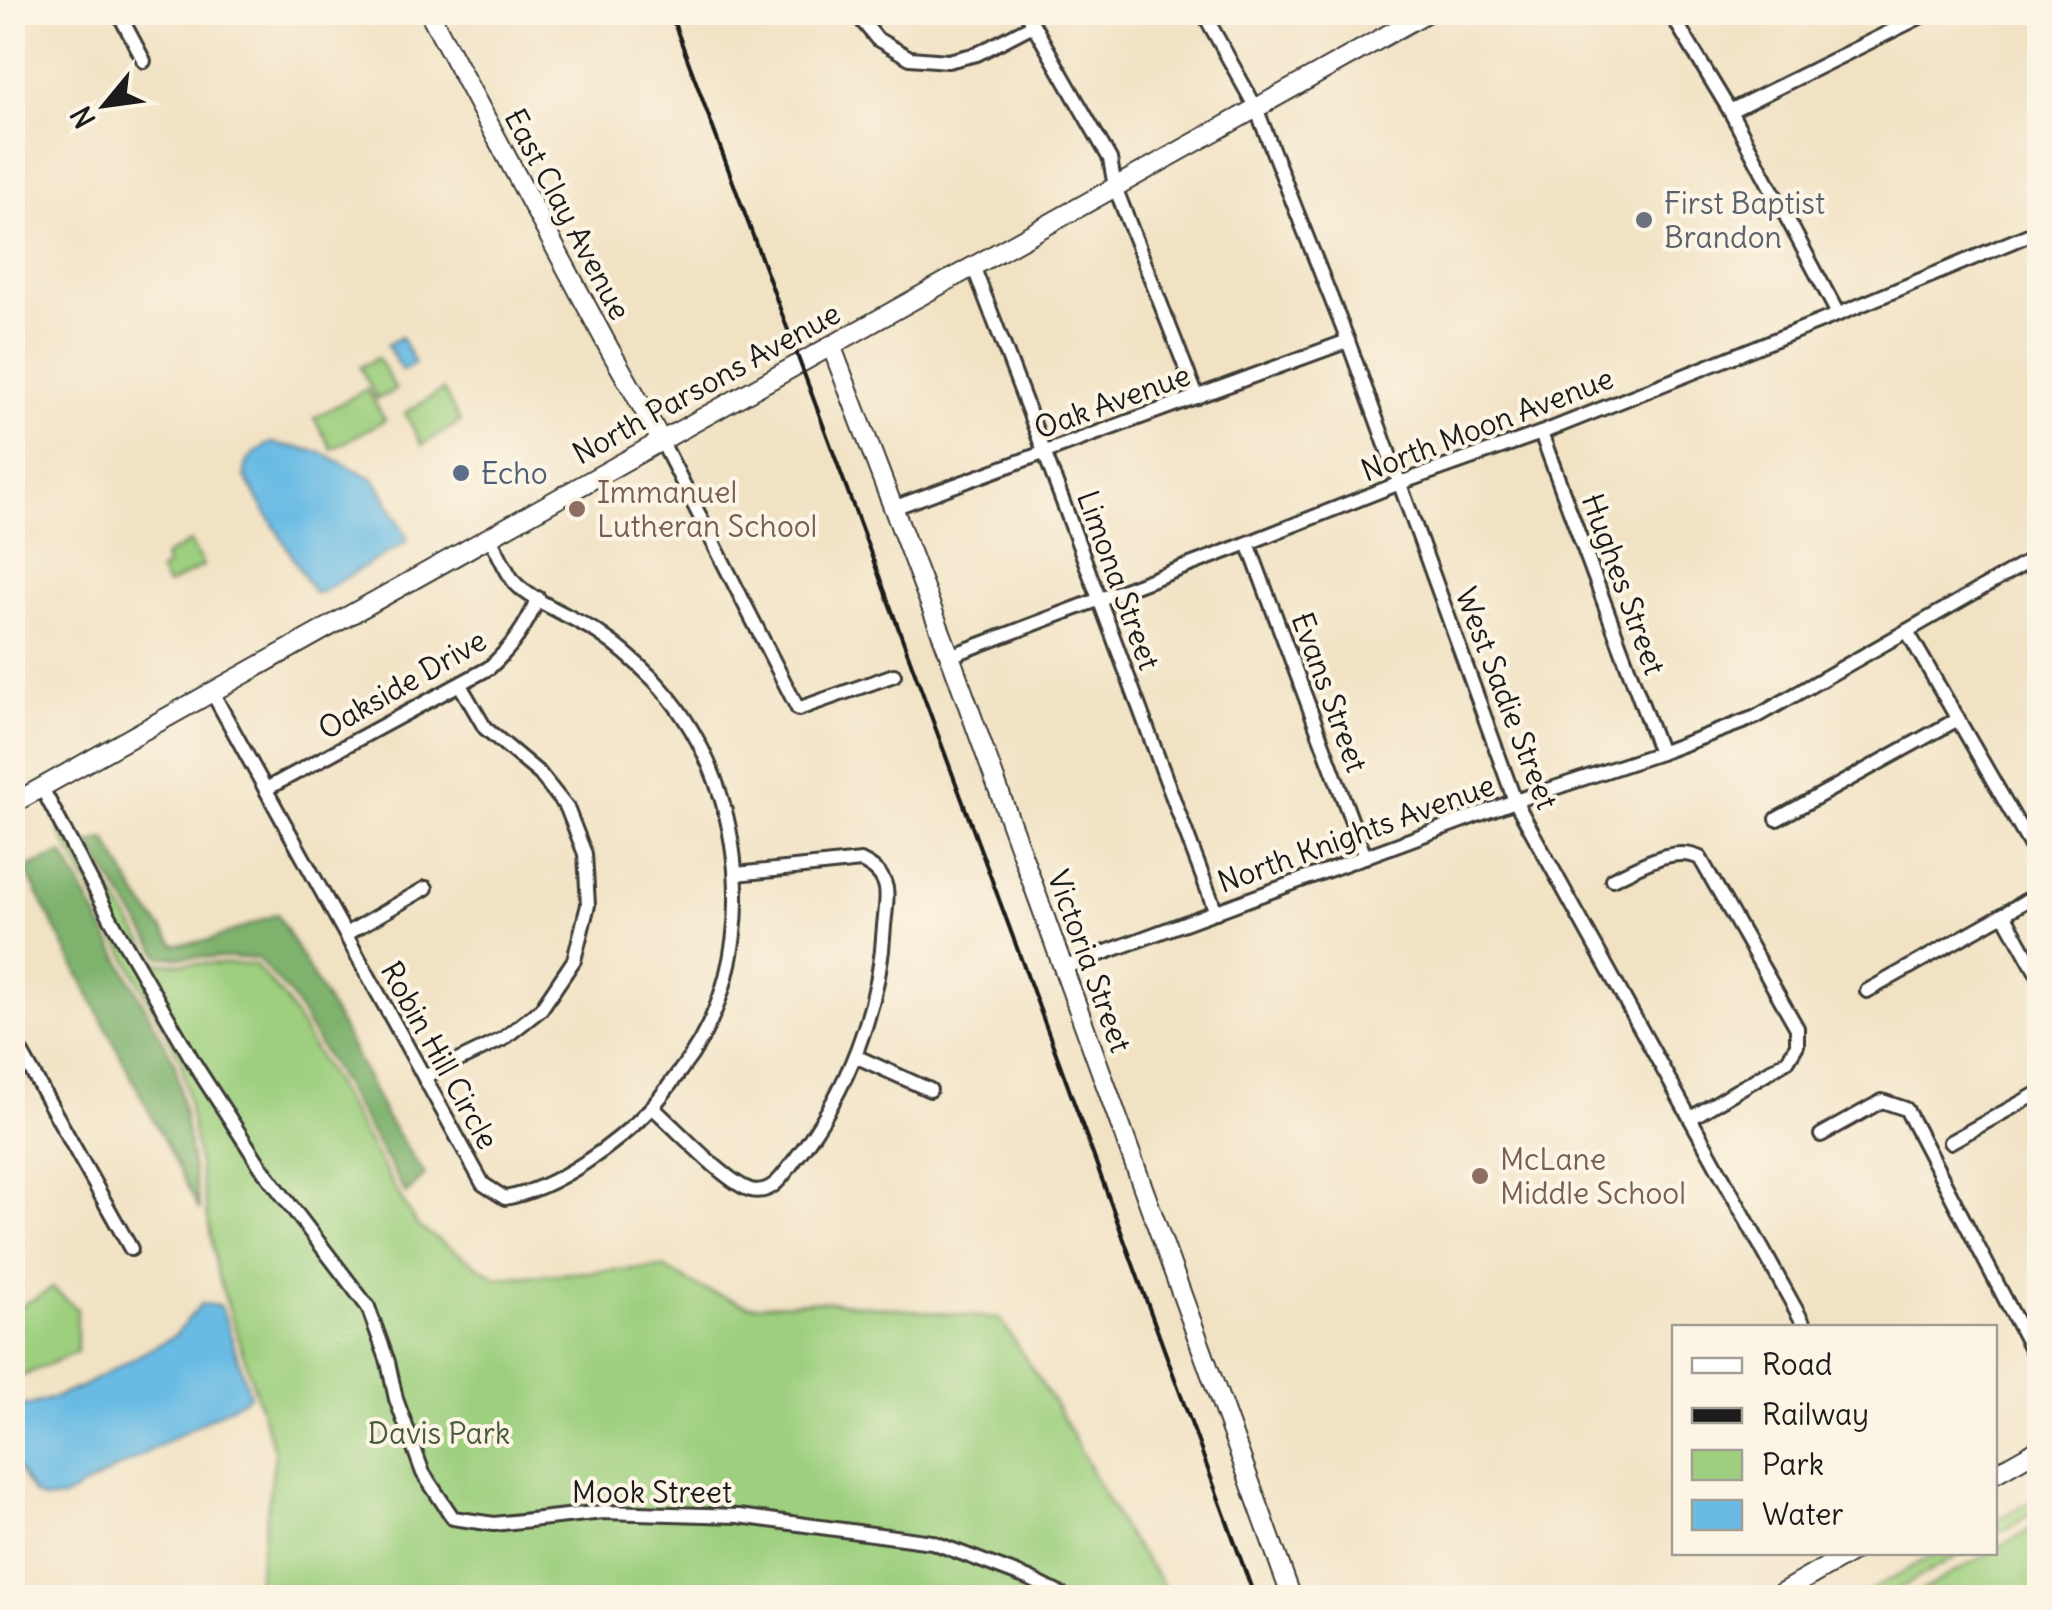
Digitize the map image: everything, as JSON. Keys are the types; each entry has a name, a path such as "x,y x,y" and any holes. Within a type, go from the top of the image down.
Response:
{"street":[{"path":"118,12 144,61"},
{"name":"East Clay Avenue","path":"428,12 661,440"},
{"path":"856,12 877,39 910,58 948,61 977,54 1029,19 1110,159 1115,186 1196,397"},
{"name":"West Sadie Street","path":"1203,12 1256,108 1348,341 1515,801 1804,1325"},
{"name":"North Parsons Avenue","path":"12,804 1428,12"},
{"path":"1670,12 1730,111 1838,314"},
{"path":"1730,111 1930,12"},
{"name":"North Moon Avenue","path":"950,656 1541,432 2040,230"},
{"name":"Limona Street","path":"973,266 1216,912"},
{"name":"Oak Avenue","path":"893,508 1348,341"},
{"name":"Victoria Street","path":"831,345 950,656 1292,1598"},
{"name":"Hughes Street","path":"1541,432 1660,753"},
{"path":"661,440 798,709 894,675"},
{"name":"Robin Hill Circle","path":"212,692 482,1184 505,1198 524,1194 576,1167 652,1107 692,1057 719,1000 734,938 736,874 731,832 700,745 678,709 654,680 610,641 515,582 490,536"},
{"name":"Evans Street","path":"1248,544 1365,857"},
{"name":"North Knights Avenue","path":"1063,968 1515,801 1756,717 2040,555"},
{"name":"Oakside Drive","path":"266,790 489,668 509,650 526,626 538,598"},
{"path":"1907,631 2040,862"},
{"path":"424,1077 503,1039 541,1010 574,960 588,905 585,854 566,808 540,774 485,728 460,685"},
{"path":"1777,819 1958,718"},
{"name":"Mook Street","path":"42,788 112,922 197,1068 260,1168 368,1308 423,1473 452,1518 494,1524 603,1512 739,1516 932,1542 1030,1579 1068,1598"},
{"path":"1612,878 1673,854 1687,852 1700,858 1797,1028 1798,1046 1788,1060 1691,1118"},
{"path":"652,1107 724,1172 747,1189 764,1191 774,1186 813,1136 855,1056 873,1002 883,946 886,887 877,869 862,861 736,874"},
{"path":"346,934 426,888"},
{"path":"1867,991 2040,892"},
{"path":"2004,914 2040,979"},
{"path":"12,1036 16,1053 131,1249"},
{"path":"855,1056 930,1090"},
{"path":"1950,1142 2040,1092"},
{"path":"1821,1135 1882,1101 1906,1108 2040,1366"},
{"path":"1997,1472 2040,1448"},
{"path":"1772,1598 1847,1555"}],"green space":[{"path":"378,358 396,390 377,399 360,367"},
{"path":"367,389 385,420 332,449 314,418"},
{"path":"443,390 460,422 422,445 405,413"},
{"path":"190,542 203,566 167,585 159,571 167,566 166,555"},
{"name":"Davis Park","path":"68,825 157,963 254,964 285,999 417,1226 497,1278 663,1267 703,1289 750,1306 821,1301 1000,1319 1058,1409 1123,1529 1163,1584 1168,1597 255,1597 275,1453 217,1272 181,1061 59,830"},
{"path":"106,839 140,900 175,945 211,940 277,914 341,1026 386,1117 425,1175 406,1194 291,996 257,958 161,957 88,844"},
{"path":"63,853 175,1063 200,1211 25,869"},
{"path":"53,1288 77,1309 77,1352 13,1380 13,1311"},
{"path":"2039,1497 2039,1511 1997,1534 1997,1519"},
{"path":"2038,1525 2039,1597 1910,1597 1985,1555 1997,1555 1997,1549"},
{"path":"1933,1555 1959,1555 1884,1597 1858,1597"}],"water":[{"path":"401,337 415,363 402,371 387,345"},
{"path":"272,443 320,452 374,479 406,542 314,593 245,477 252,456"},
{"path":"201,1304 222,1309 250,1396 63,1498 45,1500 34,1494 13,1459 13,1409 83,1386 174,1336"}],"railway":[{"path":"670,12 1255,1598"}],"place":[{"name":"First Baptist Brandon","path":"1644,220"},
{"name":"Echo","path":"461,473"},
{"name":"Immanuel Lutheran School","path":"577,509"},
{"name":"McLane Middle School","path":"1480,1176"}]}
